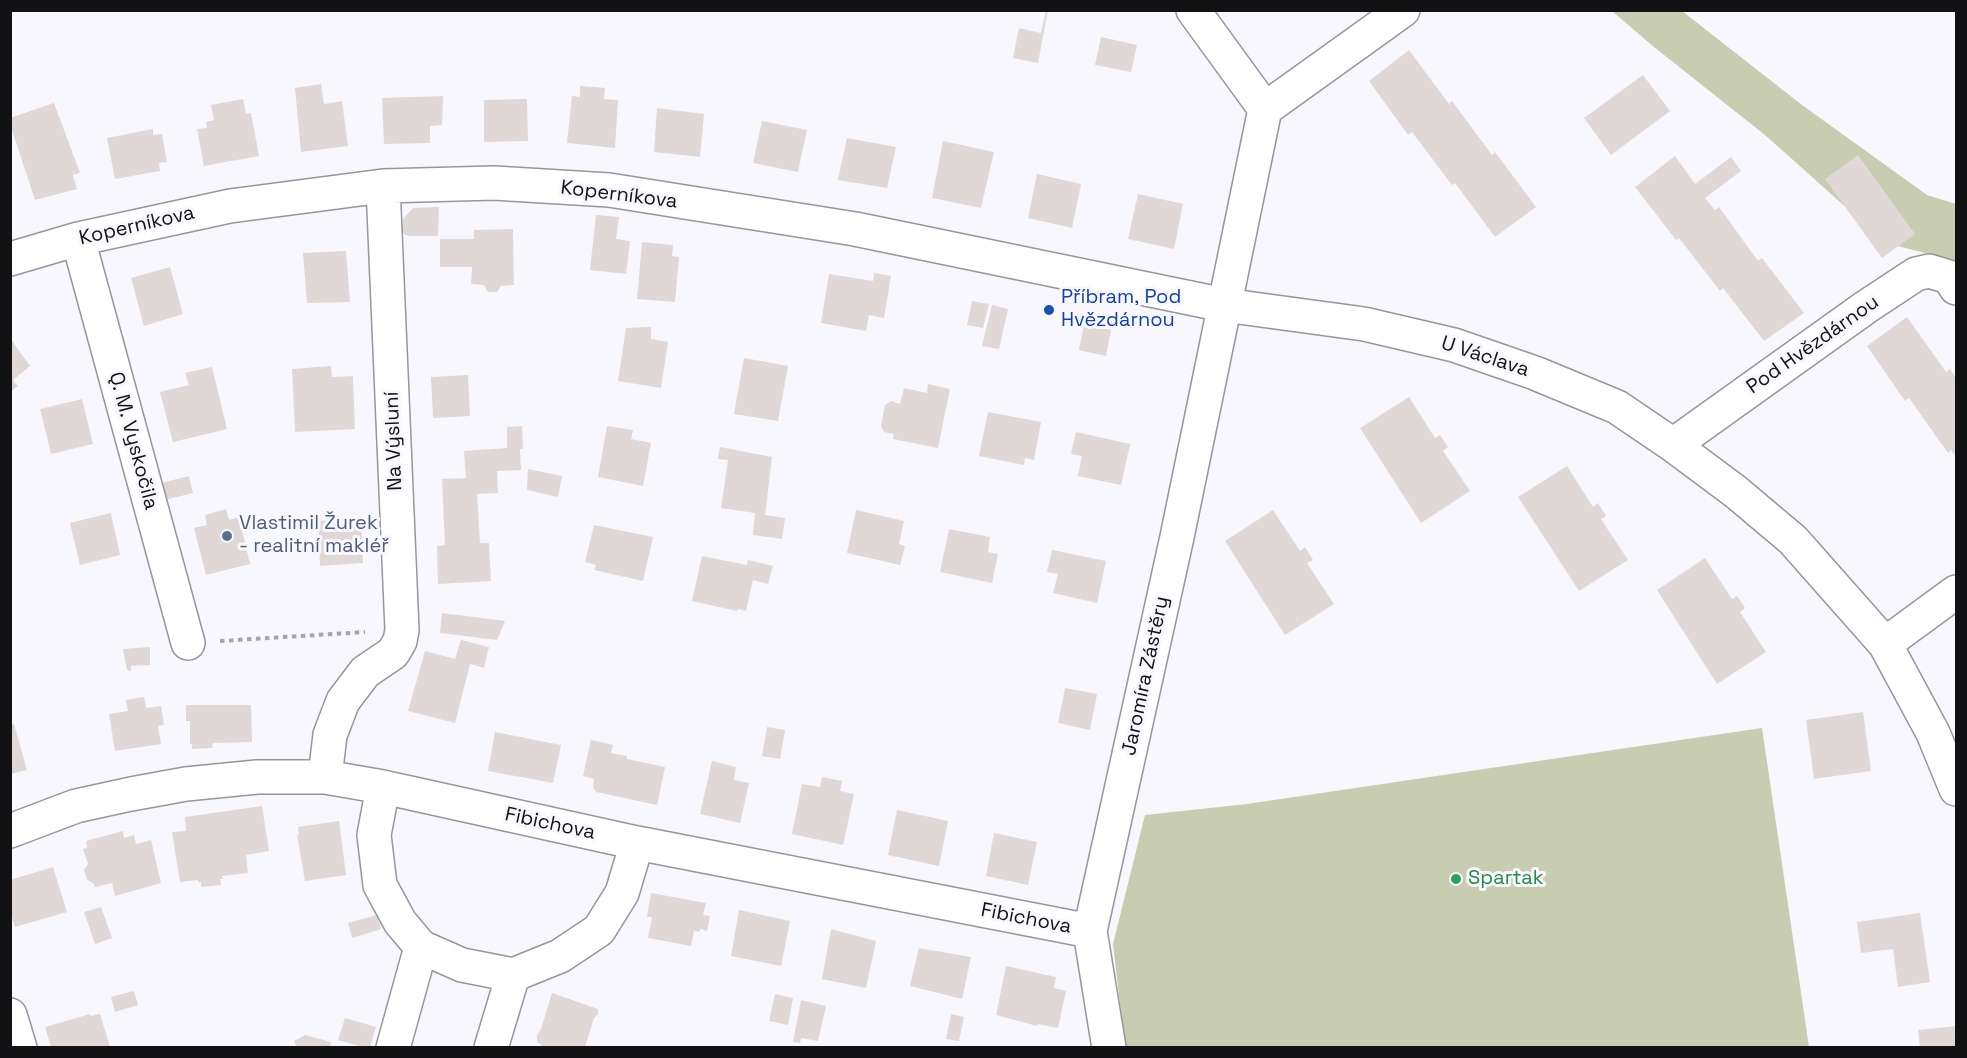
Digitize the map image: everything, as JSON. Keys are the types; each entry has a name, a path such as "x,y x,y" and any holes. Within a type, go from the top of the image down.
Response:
{"street":[{"path":"1193,10 1265,109"},
{"path":"1224,305 1265,109 1403,10"},
{"name":"Koperníkova","path":"10,259 78,239 230,206 383,186 494,183 609,190 855,229 1224,305"},
{"name":"Na Výsluní","path":"325,777 330,735 343,701 365,672 393,653 400,641 402,630 383,186"},
{"name":"Q. M. Vyskočila","path":"78,239 188,643"},
{"name":"Pod Hvězdárnou","path":"1673,445 1916,274 1929,271 1948,277 1956,288"},
{"name":"U Václava","path":"1224,305 1364,324 1454,345 1535,373 1617,407 1736,492 1793,540 1885,644 1933,733 1956,789"},
{"name":"Jaromíra Zástěry","path":"1109,1047 1090,931 1177,537 1224,305"},
{"path":"1885,644 1956,592"},
{"name":"Fibichova","path":"10,831 76,806 186,784 257,777 325,777 637,843 1090,931"},
{"path":"383,788 374,836 380,885 400,922 421,947 462,965 513,975 560,956 599,930 622,892 637,843"},
{"path":"393,1047 421,947"},
{"path":"491,1047 513,975"},
{"path":"10,1015 20,1047"}],"path":[{"path":"188,643 402,630"}],"green space":[{"path":"1612,11 1682,11 1802,105 1927,195 1956,204 1956,261 1886,243 1765,135"},
{"name":"Spartak","path":"1762,728 1809,1047 1125,1047 1113,944 1145,815 1247,804"}],"building":[{"path":"1046,10 1048,10 1038,63 1013,58 1019,28 1041,33"},
{"path":"1101,37 1137,45 1131,72 1095,65"},
{"path":"1409,50 1449,104 1452,101 1492,155 1495,152 1536,207 1495,237 1455,183 1452,185 1412,132 1408,135 1369,81"},
{"path":"1643,75 1670,111 1611,155 1584,118"},
{"path":"321,84 324,104 342,101 348,146 301,152 295,88"},
{"path":"580,86 605,88 604,99 618,100 615,148 567,143 572,96 580,97"},
{"path":"443,96 442,125 430,126 430,143 384,144 382,98"},
{"path":"243,99 246,114 251,113 259,156 204,166 197,129 207,128 206,122 214,120 211,105"},
{"path":"527,99 528,141 484,142 484,100"},
{"path":"54,103 80,173 73,175 77,189 35,200 10,118"},
{"path":"657,108 704,114 700,157 654,152"},
{"path":"762,121 807,130 798,172 753,163"},
{"path":"153,129 153,135 162,134 167,162 159,163 160,171 115,179 107,138"},
{"path":"847,138 896,147 887,188 838,180"},
{"path":"943,141 994,152 981,208 932,198"},
{"path":"1858,155 1915,234 1882,258 1825,179"},
{"path":"1675,156 1695,184 1731,157 1741,171 1705,198 1715,210 1719,207 1758,261 1762,258 1804,313 1764,341 1723,288 1720,291 1679,238 1676,240 1635,187"},
{"path":"1037,174 1081,184 1072,228 1028,218"},
{"path":"1138,194 1183,204 1174,249 1128,239"},
{"path":"439,207 438,236 409,236 401,233 403,219 413,208"},
{"path":"596,215 619,217 616,239 630,241 626,274 590,270"},
{"path":"513,229 514,285 501,286 497,292 488,292 484,285 471,284 472,267 440,267 440,239 474,239 474,230"},
{"path":"642,242 673,245 672,256 679,257 675,302 637,299"},
{"path":"346,251 350,302 307,303 303,253"},
{"path":"170,267 183,314 144,326 131,278"},
{"path":"874,273 891,276 884,318 869,315 866,331 821,323 829,274 873,281"},
{"path":"972,301 989,304 983,328 967,325"},
{"path":"992,305 1008,309 999,349 982,346"},
{"path":"1907,317 1946,372 1950,369 1956,378 1956,457 1951,450 1948,453 1909,398 1905,401 1867,346"},
{"path":"1084,324 1111,330 1106,356 1079,350"},
{"path":"651,327 651,339 668,342 661,388 618,381 626,328"},
{"path":"10,338 30,366 13,380 18,386 10,392"},
{"path":"744,358 788,366 778,421 734,414"},
{"path":"331,366 332,377 353,376 355,429 295,432 292,369"},
{"path":"212,367 227,429 173,442 160,392 189,385 185,373"},
{"path":"468,375 470,416 433,418 431,377"},
{"path":"928,384 950,389 938,448 893,439 894,434 884,432 881,426 885,405 891,401 900,404 904,388 927,393"},
{"path":"1409,397 1435,438 1440,435 1448,447 1443,451 1470,491 1421,523 1360,428"},
{"path":"82,399 93,444 51,454 40,409"},
{"path":"988,412 1041,422 1034,460 1025,458 1024,465 979,456"},
{"path":"522,426 521,470 497,471 498,493 477,494 480,543 489,543 491,581 438,584 437,546 445,545 442,479 466,478 464,451 507,448 507,427"},
{"path":"607,426 633,430 631,439 651,443 643,486 598,477"},
{"path":"1076,432 1130,444 1121,485 1078,476 1082,456 1071,454"},
{"path":"720,447 772,457 765,515 785,518 782,539 753,535 755,513 721,508 728,460 718,459"},
{"path":"1567,466 1593,507 1598,503 1606,516 1601,519 1628,560 1579,591 1518,497"},
{"path":"528,469 562,476 558,497 527,490"},
{"path":"189,476 193,493 165,500 161,483"},
{"path":"226,509 229,520 239,517 250,564 206,575 194,528 207,525 205,515"},
{"path":"856,510 904,521 899,544 905,546 900,565 847,553"},
{"path":"1273,510 1300,551 1305,547 1313,560 1307,563 1334,604 1285,635 1225,541"},
{"path":"111,513 120,555 80,565 70,523"},
{"path":"361,518 363,563 320,566 318,521"},
{"path":"594,525 653,537 643,581 594,570 596,565 585,562"},
{"path":"949,529 990,537 988,552 998,554 992,583 940,572"},
{"path":"1052,550 1106,561 1097,603 1053,593 1058,574 1047,572"},
{"path":"702,556 747,565 748,560 773,566 768,584 753,580 746,611 738,609 737,611 692,601"},
{"path":"1705,558 1732,599 1737,596 1745,608 1740,612 1766,652 1717,684 1657,590"},
{"path":"442,613 505,621 497,640 440,633"},
{"path":"461,640 489,647 484,668 470,664 455,723 408,711 425,651 455,659"},
{"path":"150,647 150,665 131,666 131,671 127,670 123,649"},
{"path":"1065,688 1097,694 1090,730 1058,723"},
{"path":"144,697 146,708 161,706 164,725 158,726 161,744 115,751 109,714 128,711 126,700"},
{"path":"186,705 251,705 252,742 213,743 212,748 192,749 190,721 186,721"},
{"path":"1863,712 1871,771 1814,779 1806,720"},
{"path":"14,724 27,770 10,774 10,725"},
{"path":"767,727 785,730 780,759 762,756"},
{"path":"495,732 561,745 553,783 488,771"},
{"path":"591,740 613,745 611,753 627,756 627,759 665,767 657,805 596,792 593,787 594,779 583,776"},
{"path":"712,761 736,767 734,780 749,783 740,823 700,814"},
{"path":"822,777 842,781 840,791 854,794 843,845 792,834 802,784 820,787"},
{"path":"262,806 269,851 246,855 248,873 222,876 221,885 201,887 201,882 198,880 180,882 172,832 186,831 185,817"},
{"path":"897,810 948,821 939,866 888,855"},
{"path":"339,821 346,875 305,881 297,835 299,835 298,827"},
{"path":"123,831 124,838 134,835 136,844 151,840 161,883 115,896 112,883 95,887 87,880 84,870 88,864 83,849 87,848 86,841"},
{"path":"994,833 1037,842 1028,885 986,876"},
{"path":"53,867 67,912 15,927 10,911 10,880"},
{"path":"651,893 706,903 703,915 710,916 707,931 700,929 700,932 694,931 691,946 648,938 652,917 647,917"},
{"path":"101,907 112,938 95,944 84,912"},
{"path":"739,910 790,921 781,966 731,956"},
{"path":"1920,913 1930,982 1898,987 1893,949 1861,953 1857,922"},
{"path":"377,915 381,929 352,938 348,923"},
{"path":"831,929 876,941 866,988 822,979"},
{"path":"919,948 971,957 962,999 910,986"},
{"path":"1006,966 1056,977 1054,988 1066,991 1058,1028 1037,1024 1037,1026 996,1015"},
{"path":"134,991 138,1005 115,1012 111,997"},
{"path":"552,993 598,1009 585,1047 544,1047 537,1042 537,1035"},
{"path":"775,994 793,998 788,1025 769,1021"},
{"path":"801,1000 826,1006 818,1041 801,1038 800,1043 793,1042"},
{"path":"90,1014 90,1016 100,1014 110,1047 51,1047 45,1027"},
{"path":"951,1014 964,1017 959,1041 946,1039"},
{"path":"345,1018 376,1027 370,1047 338,1040"},
{"path":"1956,1026 1956,1047 1920,1047 1918,1030"},
{"path":"305,1035 331,1042 330,1047 297,1047 294,1041"}],"place":[{"name":"Příbram, Pod Hvězdárnou","path":"1049,310"},
{"name":"Vlastimil Žurek - realitní makléř","path":"227,536"},
{"name":"Spartak","path":"1456,879"}]}
